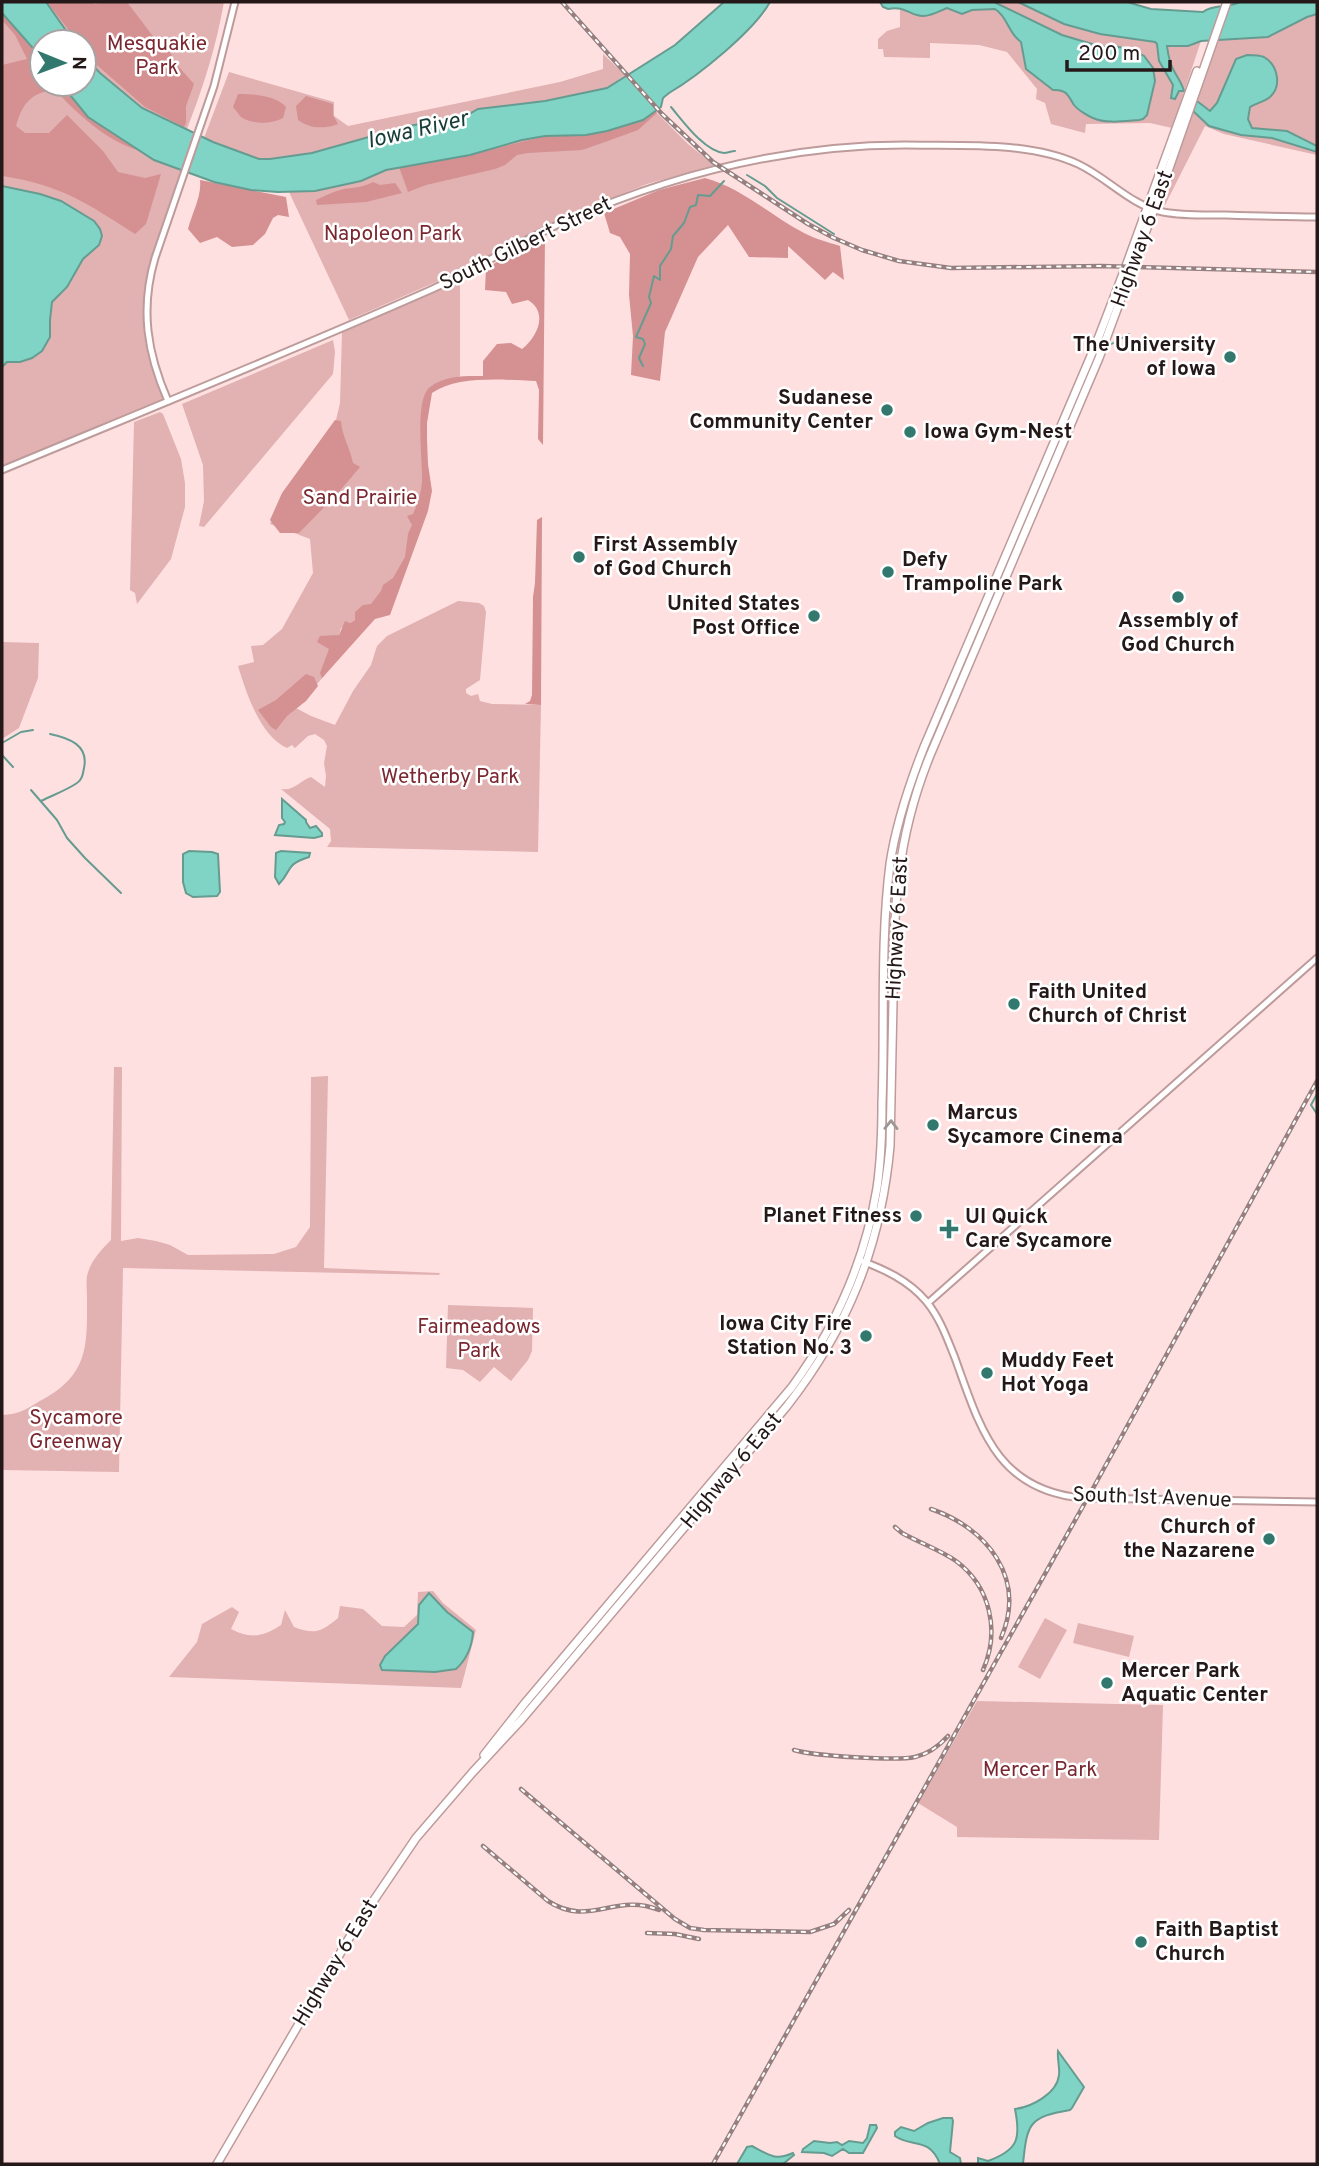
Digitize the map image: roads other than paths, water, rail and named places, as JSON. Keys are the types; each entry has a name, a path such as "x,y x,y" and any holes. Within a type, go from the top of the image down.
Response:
{"main road":[{"path":"168,401 151,356 146,309 151,271 201,125 222,57 235,2"},
{"name":"Highway 6 East","path":"217,2164 369,1905 416,1838 522,1719 793,1399 819,1364 854,1296 863,1262 879,1171 887,901 891,861 902,810 927,739 1096,344 1151,208 1223,2"},
{"name":"South Gilbert Street","path":"2,470 426,292 562,222 670,181 739,163 806,152 877,146 1021,148 1046,152 1077,164 1129,198 1151,208 1192,215 1317,217"},
{"path":"928,1303 1317,958"},
{"name":"South 1st Avenue","path":"863,1262 904,1280 928,1303 944,1331 986,1439 1011,1469 1037,1486 1082,1498 1317,1502"}],"water":[{"path":"2,2 46,2 64,28 28,28 28,42 2,13"},
{"name":"Iowa River","path":"724,2 770,2 739,39 695,76 663,98 661,107 643,120 586,135 545,136 522,140 470,155 386,170 361,181 315,191 251,190 214,182 154,160 88,117 72,98 98,98 98,71 142,108 213,142 259,159 270,159 312,153 408,126 464,117 478,109 545,101 607,88 675,45"},
{"path":"880,2 994,2 1062,35 1102,47 1132,49 1144,56 1153,68 1155,81 1147,115 1139,120 1110,122 1098,120 1080,111 1066,93 1053,90 1026,69 1021,42 995,9 972,10 962,14 947,8 923,16 899,8 888,9"},
{"path":"1018,2 1127,2 1151,9 1203,12 1240,2 1317,2 1317,14 1268,37 1167,46 1171,63 1184,91 1179,91 1175,99 1171,98 1173,85 1159,61 1155,42 1100,34 1064,24"},
{"path":"1247,55 1264,57 1273,65 1277,76 1276,87 1270,97 1250,107 1248,119 1252,128 1287,131 1317,146 1317,152 1272,138 1241,135 1209,126 1193,111 1197,101 1210,111 1217,103 1236,59"},
{"path":"2,186 61,201 94,221 102,236 99,245 83,259 67,287 52,302 50,337 42,351 20,362 7,362 2,367"},
{"path":"282,799 306,820 310,828 316,826 322,836 314,838 275,835 279,825 285,822 282,818"},
{"path":"189,851 218,854 220,892 217,896 193,897 186,893 183,882 183,854"},
{"path":"276,853 310,853 309,857 292,865 279,884 275,877"},
{"path":"429,1593 447,1612 473,1632 466,1657 456,1669 435,1672 382,1670 380,1665 385,1656 418,1624 419,1605"},
{"path":"1058,2051 1084,2087 1072,2108 1038,2119 1033,2124 1026,2139 1023,2164 978,2164 978,2158 988,2161 1011,2148 1018,2128 1015,2109 1028,2106 1054,2088 1059,2075"},
{"path":"943,2118 952,2118 950,2152 960,2158 961,2164 940,2164 936,2155 925,2146 895,2136 895,2132 901,2127 914,2131"},
{"path":"870,2125 876,2125 877,2128 863,2153 849,2153 843,2149 832,2156 802,2152 814,2141 837,2142 842,2145 849,2141 863,2143"},
{"path":"752,2146 772,2156 794,2155 783,2164 737,2164 747,2147"}],"waterway":[{"path":"671,107 709,147 724,153 735,151"},
{"path":"747,175 765,186 777,198 834,234"},
{"path":"643,366 639,358 645,344 643,339 636,337 651,303 649,297 654,276 660,280 660,266 671,249 673,236 684,223 690,207 696,205 698,195 710,196 724,181"},
{"path":"1108,346 1129,334"},
{"path":"2,743 21,732 33,730"},
{"path":"41,801 79,782 84,768 85,760 80,748 70,740 50,734"},
{"path":"2,755 13,767"},
{"path":"31,790 57,820 67,838 121,893"},
{"path":"1317,1094 1311,1105 1317,1114"}],"railway":[{"path":"562,2 662,114 713,162 808,224 862,250 899,261 951,268 1101,266 1317,272"},
{"path":"713,2164 1091,1492 1317,1081"},
{"path":"931,1509 969,1529 985,1542 997,1558 1009,1595 1008,1616 1001,1638"},
{"path":"895,1527 956,1561 977,1584 989,1611 991,1626 991,1641 983,1670"},
{"path":"794,1750 836,1756 905,1758 929,1752 948,1736"},
{"path":"521,1789 675,1919 690,1928 810,1932 834,1924 849,1910"},
{"path":"483,1846 548,1901 563,1908 590,1911 629,1905 659,1910"},
{"path":"647,1933 675,1934 699,1939"}],"place":[{"name":"The University of Iowa","path":"1230,357"},
{"name":"Sudanese Community Center","path":"887,410"},
{"name":"Iowa Gym-Nest","path":"910,432"},
{"name":"First Assembly of God Church","path":"579,557"},
{"name":"Defy Trampoline Park","path":"888,572"},
{"name":"Assembly of God Church","path":"1178,597"},
{"name":"United States Post Office","path":"814,616"},
{"name":"Faith United Church of Christ","path":"1014,1004"},
{"name":"Marcus Sycamore Cinema","path":"933,1125"},
{"name":"Planet Fitness","path":"916,1216"},
{"name":"UI Quick Care Sycamore","path":"949,1229"},
{"name":"Iowa City Fire Station No. 3","path":"866,1336"},
{"name":"Muddy Feet Hot Yoga","path":"987,1373"},
{"name":"Church of the Nazarene","path":"1269,1539"},
{"name":"Mercer Park Aquatic Center","path":"1107,1683"},
{"name":"Faith Baptist Church","path":"1141,1942"}],"park label":[{"name":"Mesquakie Park","path":"157,56"},
{"name":"Napoleon Park","path":"393,234"},
{"name":"Sand Prairie","path":"360,498"},
{"name":"Wetherby Park","path":"450,777"},
{"name":"Fairmeadows Park","path":"479,1339"},
{"name":"Sycamore Greenway","path":"76,1430"},
{"name":"Mercer Park","path":"1040,1770"}]}
